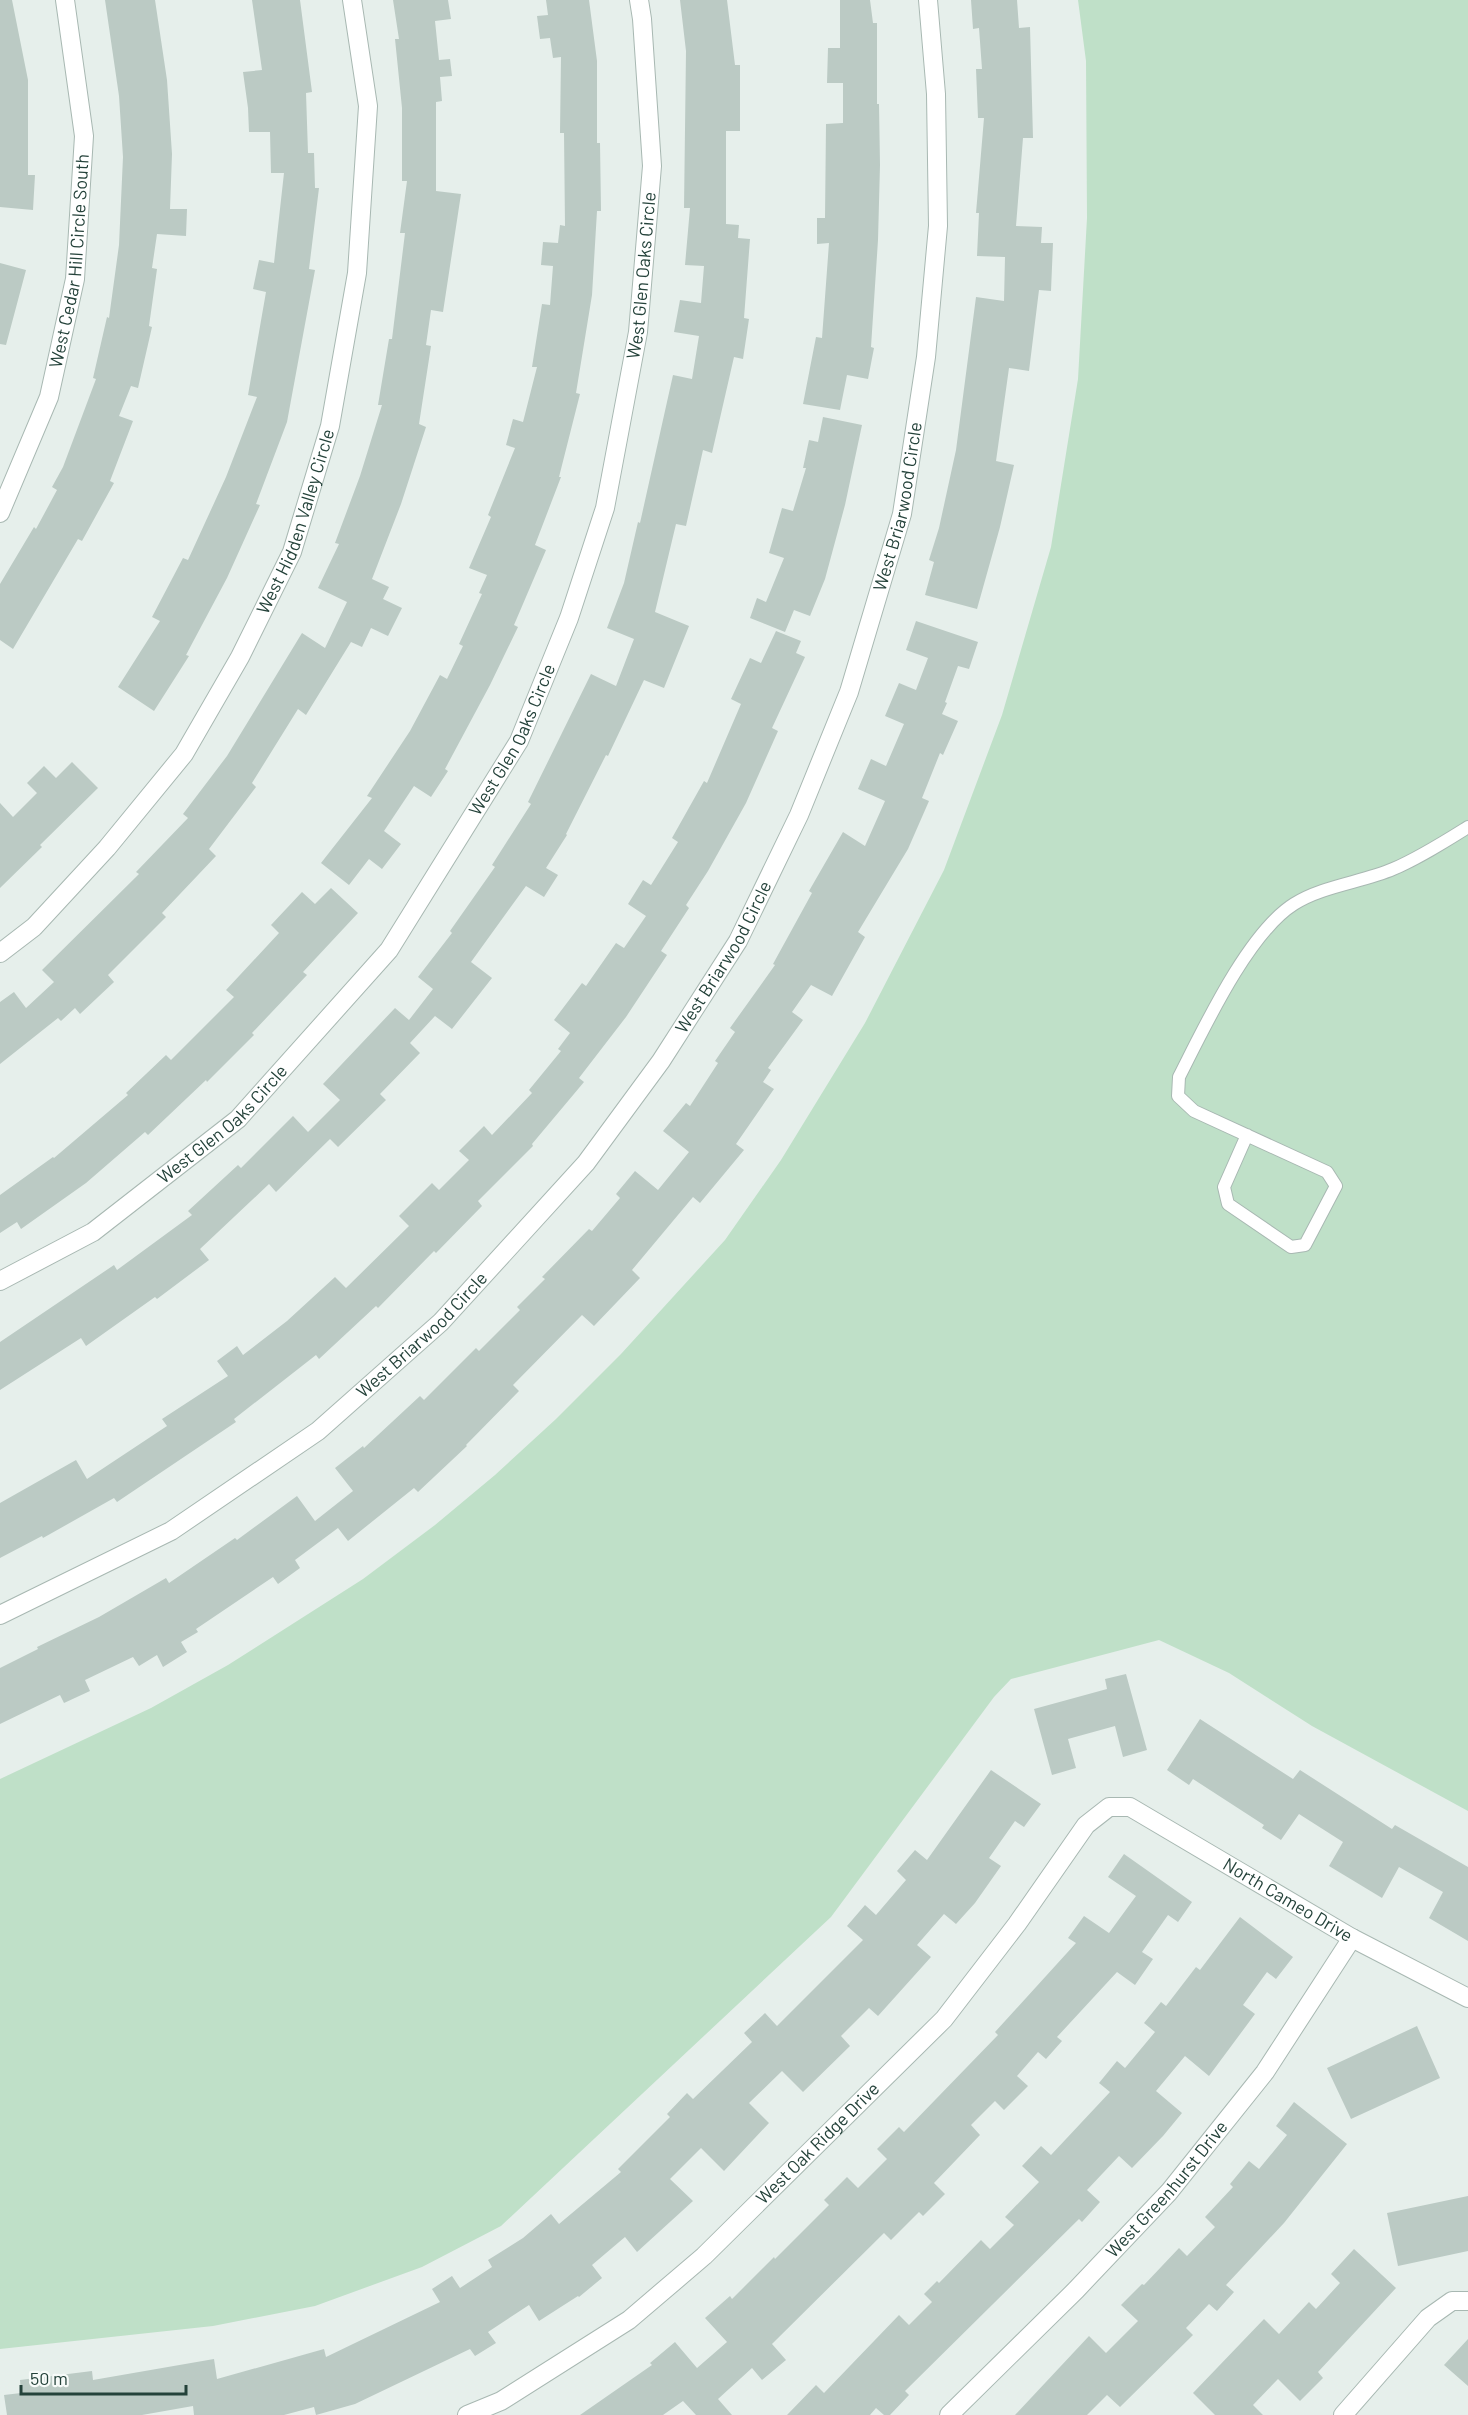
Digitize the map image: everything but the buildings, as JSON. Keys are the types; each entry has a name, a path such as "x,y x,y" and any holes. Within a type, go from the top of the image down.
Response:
{"street":[{"name":"West Cedar Hill Circle South","path":"0,513 49,397 75,279 84,136 64,0"},
{"name":"West Hidden Valley Circle","path":"0,953 34,927 107,848 184,754 240,657 292,552 330,426 357,273 368,106 352,0"},
{"name":"West Glen Oaks Circle","path":"0,1281 93,1232 238,1119 389,950 519,741 569,618 605,508 638,332 652,166 639,0"},
{"name":"West Briarwood Circle","path":"0,1614 25,1604 171,1531 318,1431 441,1322 586,1163 661,1061 738,941 799,814 849,692 902,514 927,357 938,226 936,94 928,0"},
{"name":"North Cameo Drive","path":"1109,1807 1130,1807 1352,1938 1468,1998"},
{"name":"West Oak Ridge Drive","path":"467,2415 504,2408 629,2320 704,2256 944,2019 1017,1924 1086,1825 1109,1807"},
{"name":"West Greenhurst Drive","path":"949,2415 1076,2290 1169,2192 1265,2072 1352,1938"},
{"path":"1343,2415 1428,2318 1452,2301 1468,2301"}],"lane":[{"path":"1247,1135 1224,1187 1228,1204 1291,1247 1305,1245 1336,1186 1327,1172 1247,1135 1194,1111 1178,1096 1179,1077 1239,966 1267,928 1294,904 1335,887 1392,870 1440,845 1468,827"}],"green space":[{"path":"1078,0 1468,0 1468,1811 1312,1726 1229,1673 1159,1640 1011,1679 994,1697 831,1917 501,2226 422,2267 315,2306 213,2326 0,2349 0,1779 151,1708 228,1665 363,1579 435,1525 495,1475 556,1419 621,1354 725,1240 781,1160 865,1023 944,870 1002,715 1051,547 1078,379 1087,218 1086,61"}]}
